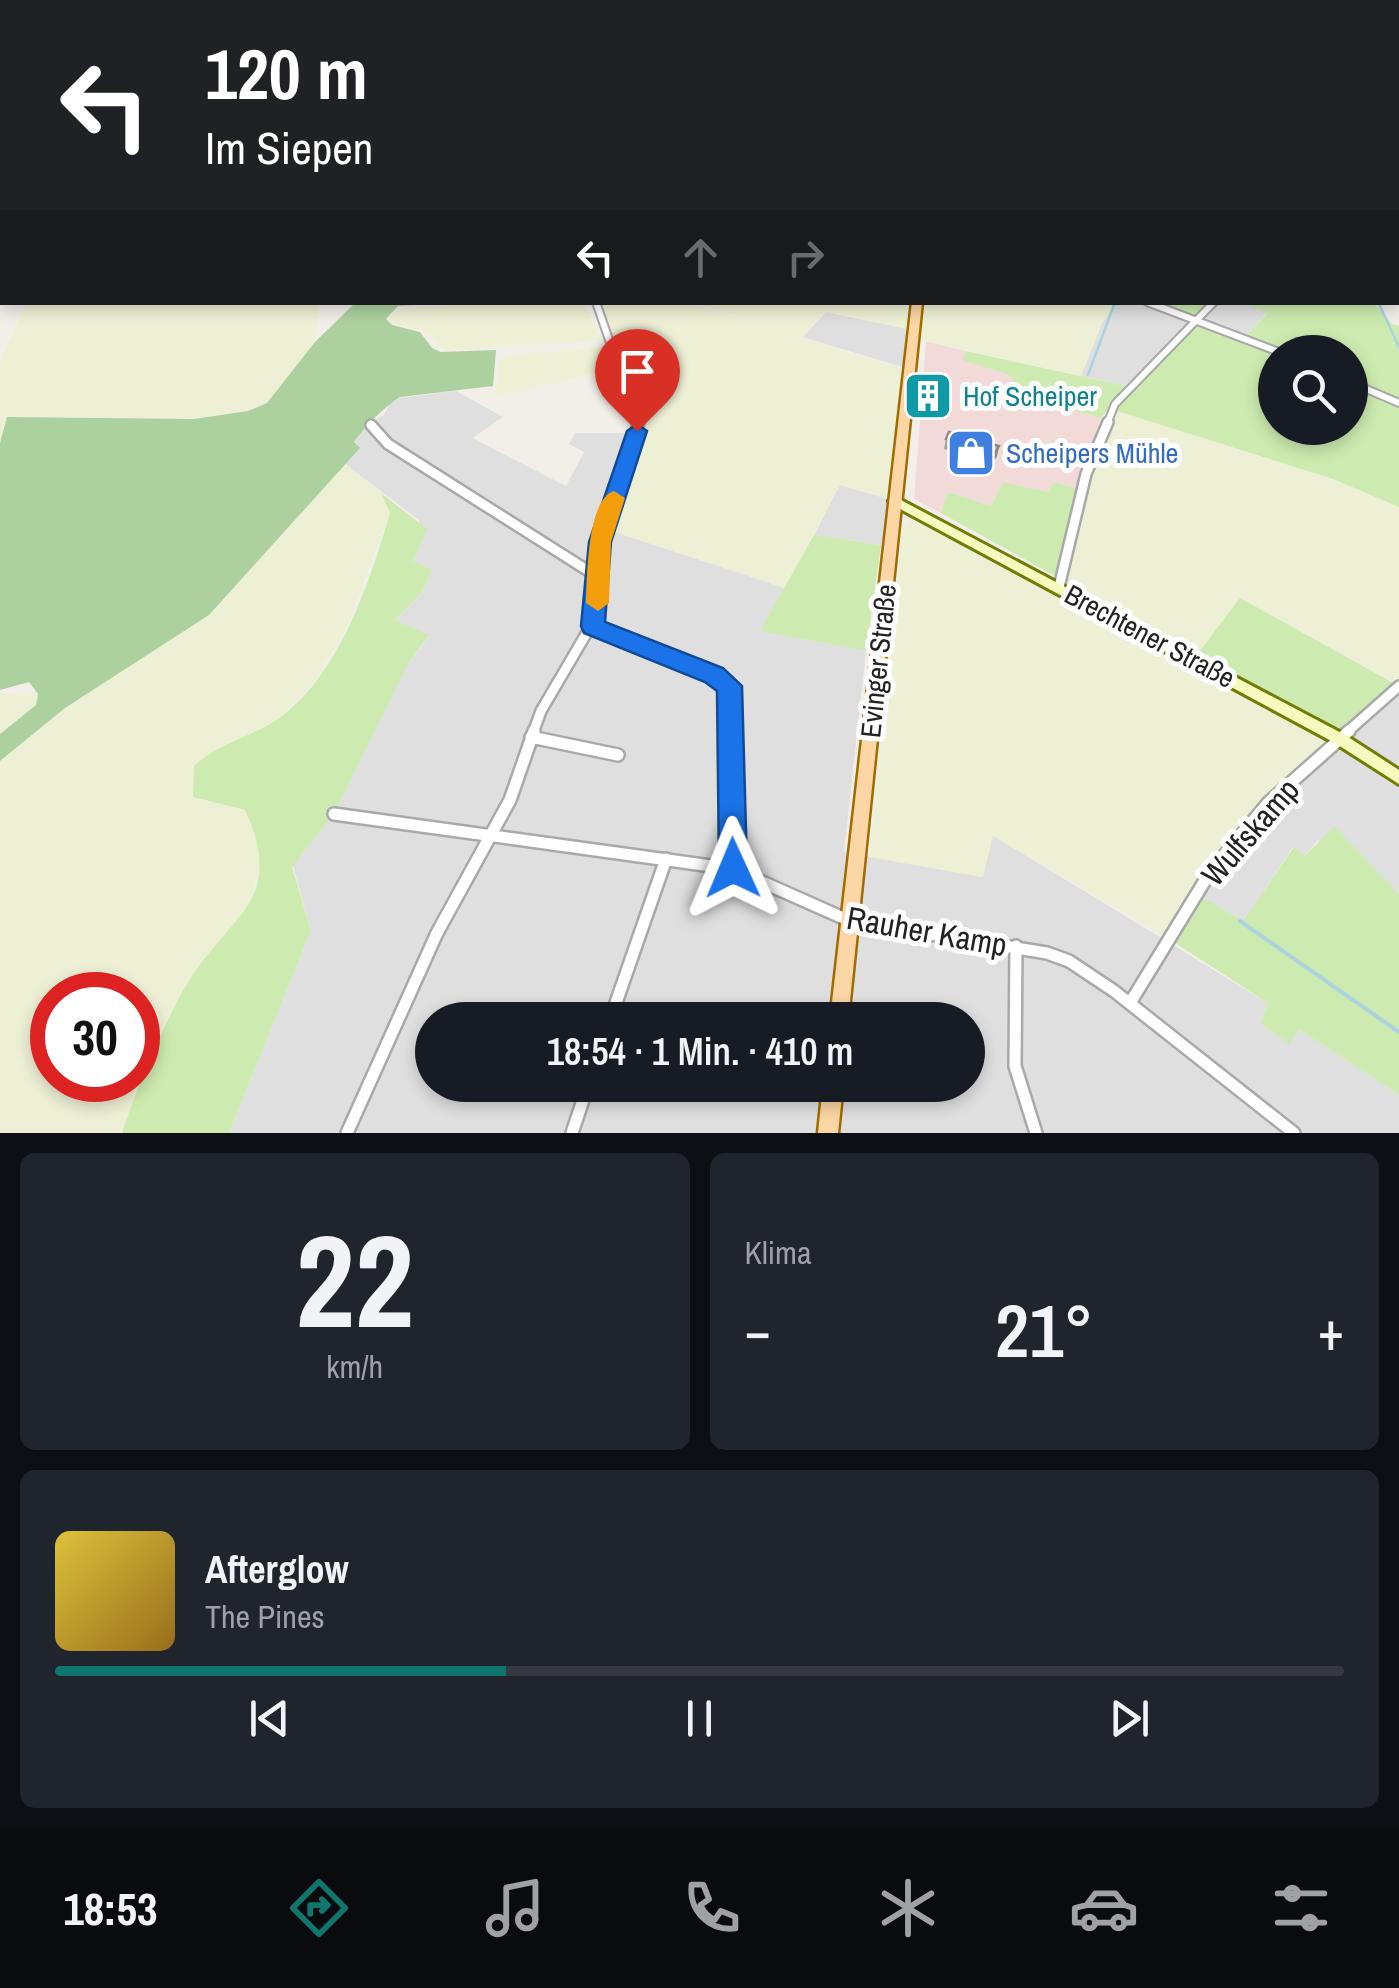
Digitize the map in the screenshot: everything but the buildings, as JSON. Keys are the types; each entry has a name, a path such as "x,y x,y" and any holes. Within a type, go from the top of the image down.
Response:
{"main road":[{"name":"Evinger Straße","path":"841,1002 917,305"},
{"path":"828,1133 831,1102"}],"street":[{"path":"347,1133 438,933 510,800 548,696 592,626 600,542 639,422 597,305"},
{"path":"1156,305 1258,343"},
{"path":"1059,586 1081,491 1114,404 1211,305"},
{"path":"1368,389 1399,402"},
{"path":"371,425 388,444 598,578"},
{"name":"Brechtener Straße","path":"896,501 1340,739 1399,778"},
{"path":"592,626 714,675 729,686 733,868"},
{"name":"Wulfskamp","path":"1130,1003 1209,874 1268,803 1399,686"},
{"path":"532,736 618,755"},
{"name":"Rauher Kamp","path":"334,814 733,868 850,920 1016,946 1069,961 1130,1003 1294,1133"},
{"path":"616,1002 666,859"},
{"path":"1016,946 1015,1080 1019,1103 1036,1133"},
{"path":"572,1133 582,1102"}],"shaded area":[{"path":"1116,305 1249,305 1268,312 1244,337 1158,357 1126,386 1081,376 1102,323"},
{"path":"826,312 913,330 909,369 802,337"},
{"path":"926,341 966,351 963,360 1009,375 1026,397 1101,418 1077,489 1053,482 1048,492 1003,482 991,506 948,492 941,513 914,499"},
{"path":"456,391 503,417 472,438 566,486 584,452 569,444 575,433 629,433 599,522 606,529 785,588 760,631 866,651 844,852 983,877 992,835 1268,1003 1261,1024 1288,1043 1298,1028 1399,1095 1399,1133 229,1133 311,930 293,866 335,811 408,664 429,636 395,620 422,593 432,569 412,561 419,520 345,464 359,449 354,443 365,426 384,415 389,404 400,398"},
{"path":"840,485 895,501 881,545 814,535"},
{"path":"1399,686 1399,894 1318,840 1305,856 1293,847 1243,922 1197,894 1268,803"}],"green space":[{"path":"25,305 319,305 315,342 267,403 228,417 7,417 0,443 0,362"},
{"path":"353,305 413,305 398,306 386,319 392,325 420,332 432,348 441,352 496,350 493,386 400,397 394,401 354,442 360,448 209,615 65,708 0,761 0,734 36,705 38,694 29,682 0,690 0,443 7,417 194,419 248,411 267,403 315,342"},
{"path":"585,305 602,340 443,350 421,330 395,324 388,317 409,307"},
{"path":"599,305 697,305 752,322 702,305 916,305 913,330 826,312 802,338 909,370 895,501 840,485 785,588 606,529 645,421"},
{"path":"920,305 1116,305 1102,323 1081,376 920,340"},
{"path":"1153,305 1212,305 1200,319 1243,338 1268,313 1248,305 1376,305 1392,324 1399,326 1399,507 1333,479 1114,410 1198,320"},
{"path":"607,346 615,369 495,397 499,361 506,357"},
{"path":"966,351 1126,386 1101,418 1026,397 1009,375 962,360"},
{"path":"1114,410 1334,480 1399,507 1399,685 1241,599 1196,656 1070,587 1067,580 1086,482"},
{"path":"345,464 381,493 390,513 347,627 315,681 281,717 203,758 193,797 245,810 263,857 252,896 160,1064 160,972 30,972 30,1102 139,1102 122,1133 0,1133 0,761 65,708 209,615"},
{"path":"1003,482 1048,492 1053,482 1077,489 1063,568 1055,576 941,513 948,492 991,506"},
{"path":"381,493 427,529 413,561 432,569 422,593 395,620 429,635 408,664 334,814 292,867 311,930 229,1133 122,1133 133,1102 160,1102 160,1038 187,984 248,906 256,887 260,866 245,810 193,797 194,766 282,716 321,675 363,595 390,513"},
{"path":"919,519 1340,739 1209,874 1169,939 993,836 983,877 869,857 903,526"},
{"path":"814,535 881,545 866,651 760,631"},
{"path":"1240,598 1399,686 1340,739 1196,656"},
{"path":"0,693 38,694 36,705 0,734"},
{"path":"1334,826 1399,894 1399,1095 1299,1029 1289,1044 1261,1024 1268,1003 1169,939 1197,894 1243,921 1294,847 1305,856"}],"waterway":[{"path":"1088,375 1114,305"},
{"path":"1379,305 1399,347"},
{"path":"1240,921 1399,1032"}],"slow traffic":[{"path":"598,603 600,542 614,498"}],"place":[{"name":"Hof Scheiper","path":"928,396"},
{"name":"Scheipers Mühle","path":"971,453"}],"route":[{"path":"637,431 600,542 598,608 592,626 714,675 729,686 733,868"}]}
